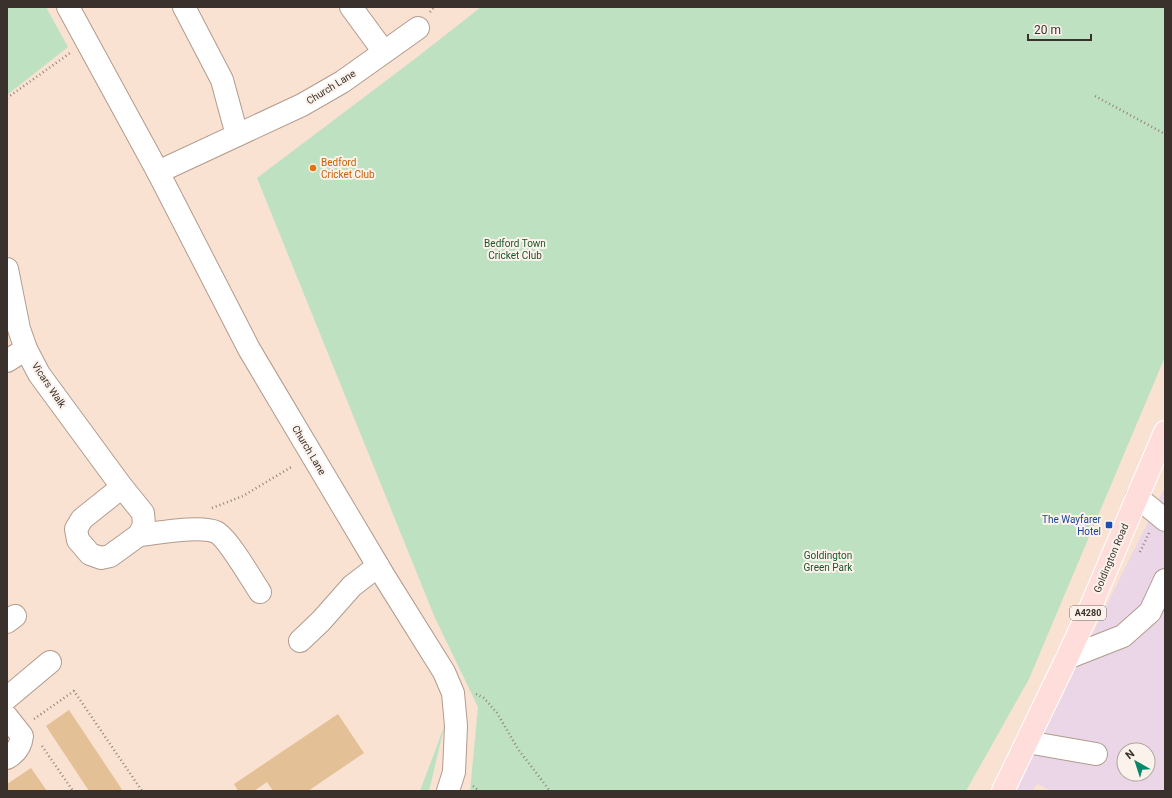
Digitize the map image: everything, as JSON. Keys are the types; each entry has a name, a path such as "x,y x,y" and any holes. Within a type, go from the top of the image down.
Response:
{"main road":[{"name":"Goldington Road","path":"1003,791 1091,606 1165,432"}],"street":[{"name":"Church Lane","path":"68,7 158,172 249,349 378,566 444,672 453,693 456,726 454,772 448,791"},
{"path":"184,7 222,80 237,135"},
{"path":"350,7 384,52"},
{"name":"Church Lane","path":"158,172 302,105 342,82 418,28"},
{"name":"Vicars Walk","path":"7,269 19,329 26,349 39,374 122,487 143,513 144,525 139,535"},
{"path":"7,362 26,349"},
{"path":"122,487 82,519 76,529 78,540 90,554 101,558 110,556 139,535 200,529 217,532 230,546 260,592"},
{"path":"1137,497 1165,520"},
{"path":"300,641 321,621 352,586 378,566"},
{"path":"1067,658 1122,636 1150,612 1165,580"},
{"path":"7,698 50,662"},
{"path":"7,758 21,745 15,728"},
{"path":"1027,742 1096,754"}],"path":[{"path":"7,98 87,41"},
{"path":"1095,96 1165,134"},
{"path":"209,509 243,496 311,454"},
{"path":"73,791 40,743 15,728 74,691 142,791"},
{"path":"453,693 471,692 484,698 497,713 518,749 550,791"}],"shaded area":[{"path":"1165,487 1165,791 1052,791 1037,784 1032,791 1015,791"}],"green space":[{"path":"7,7 46,7 68,47 7,95"},
{"name":"Goldington Green Park","path":"481,7 1165,7 1165,357 1029,679 966,791 470,791 478,707 435,618 257,178"},
{"path":"445,724 429,791 420,791"}],"building":[{"path":"69,710 123,791 89,791 46,726"},
{"path":"338,714 364,753 308,791 273,791 267,782 254,791 238,791 234,784"},
{"path":"31,768 47,791 7,791 7,784"}],"place":[{"name":"Bedford Cricket Club","path":"313,168"},
{"name":"The Wayfarer Hotel","path":"1109,525"}],"park label":[{"name":"Bedford Town Cricket Club","path":"515,248"}]}
